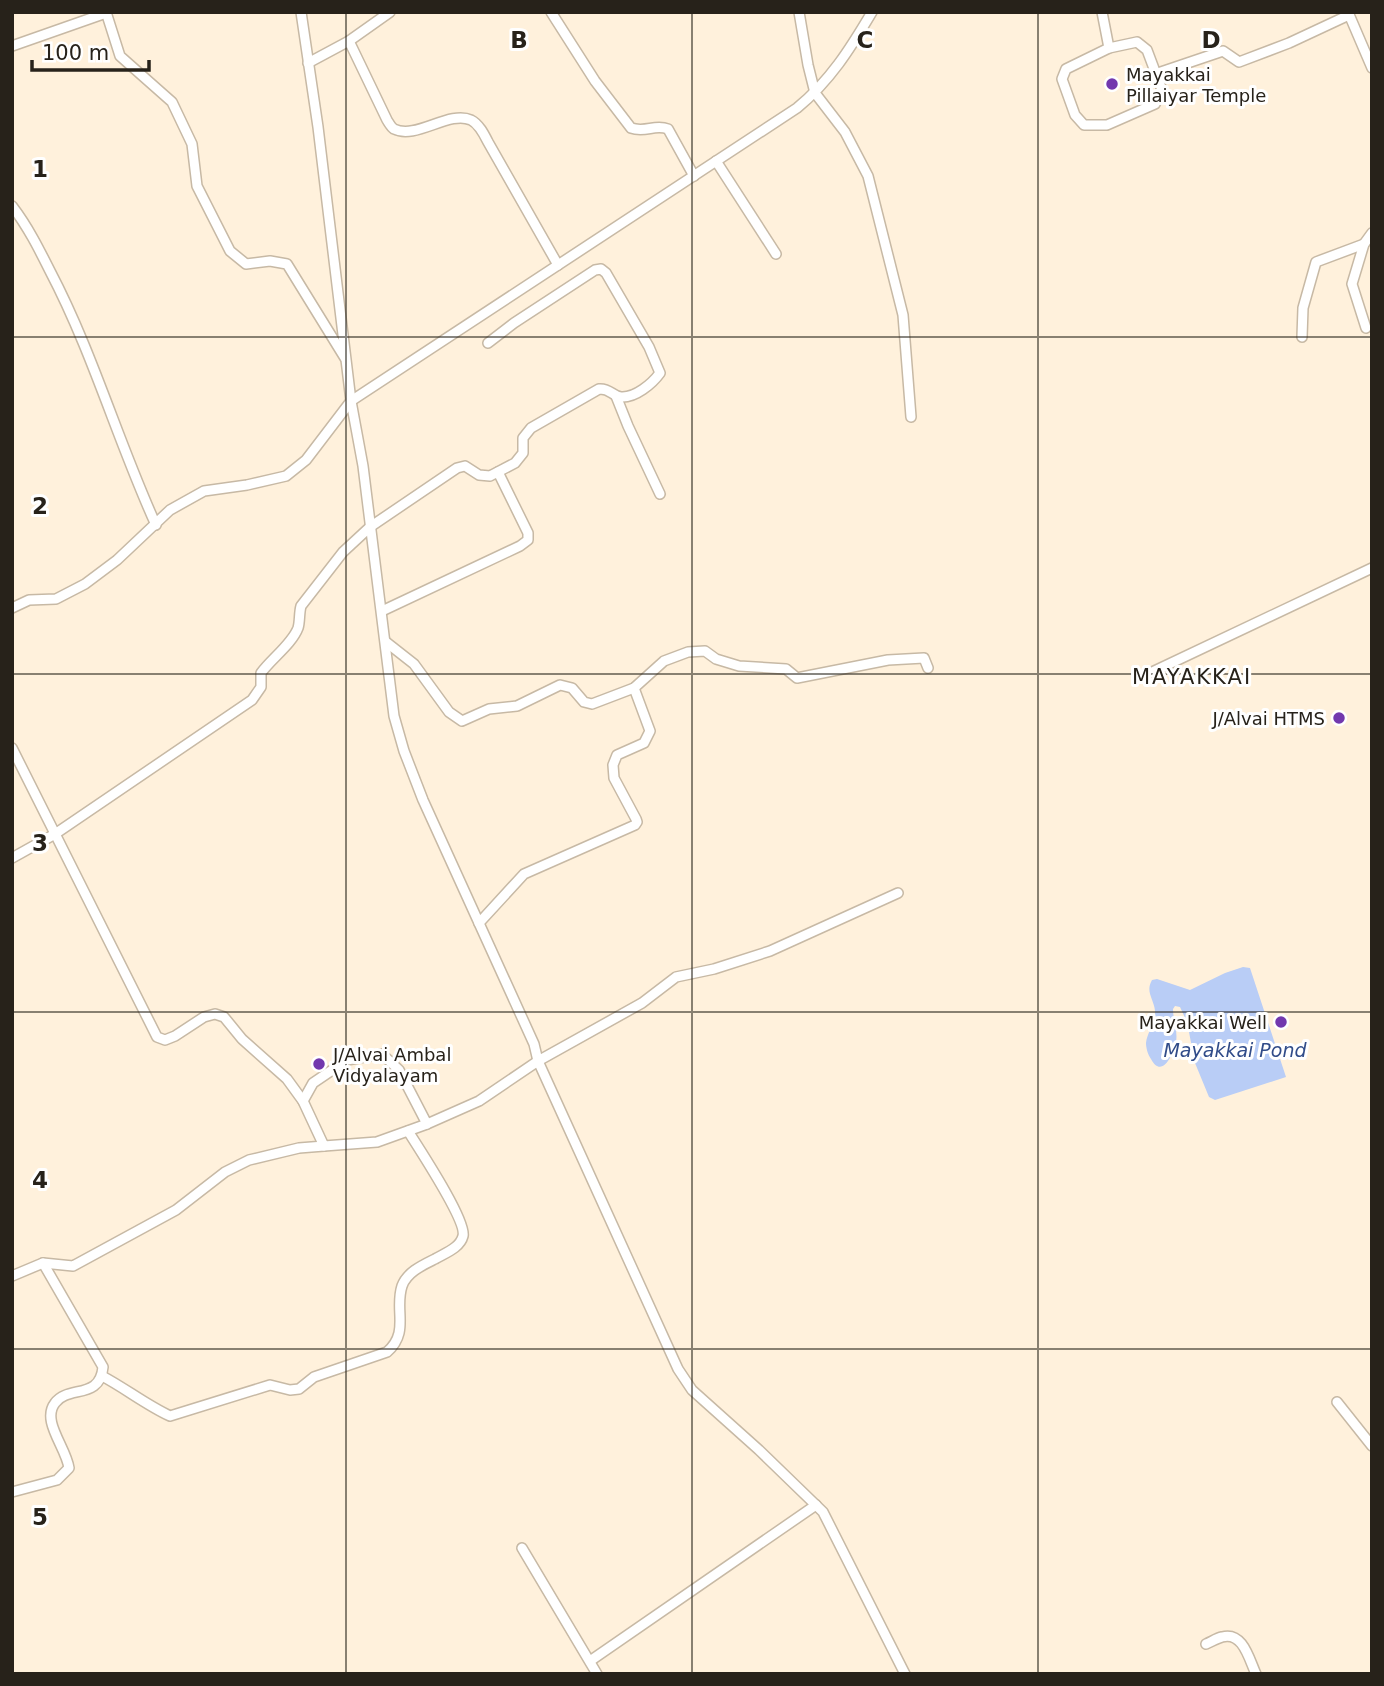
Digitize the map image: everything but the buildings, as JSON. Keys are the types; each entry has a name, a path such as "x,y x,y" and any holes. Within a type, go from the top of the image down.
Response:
{"street":[{"path":"12,46 106,12 120,56 172,102 192,144 197,186 230,251 246,264 270,261 287,264 347,361"},
{"path":"301,12 394,716 404,751 423,800 534,1044 538,1061 678,1369 692,1390 823,1512 905,1674"},
{"path":"308,63 349,41 390,12"},
{"path":"551,12 595,81 631,128 639,131 662,127 668,129 694,176"},
{"path":"799,12 816,93 845,132 867,176 903,314 911,417"},
{"path":"12,608 29,600 56,598 85,584 117,560 170,510 204,491 286,476 306,460 351,401 816,93 842,61 872,12"},
{"path":"1102,12 1109,48"},
{"path":"1155,74 1223,51 1239,62 1289,43 1348,14 1372,68"},
{"path":"349,41 387,120 395,129 410,131 455,119 470,120 478,127 558,265"},
{"path":"1137,41 1147,50 1155,74 1162,90 1155,104 1107,125 1084,125 1075,115 1062,79 1066,69 1109,48 1137,41"},
{"path":"716,161 776,254"},
{"path":"12,206 26,224 65,298 135,480 156,525"},
{"path":"1366,328 1352,284 1364,244 1372,233"},
{"path":"1302,337 1303,308 1316,262 1364,244"},
{"path":"12,858 55,834 252,700 261,687 261,673 298,628 301,606 344,552 370,527 457,468 465,466 479,475 490,476 498,472 514,463 523,453 523,438 531,428 599,389 605,388 622,397 637,394 656,378 660,370 606,273 601,270 595,270 571,285 488,343"},
{"path":"617,396 660,494"},
{"path":"382,611 528,540 528,533 498,472"},
{"path":"1148,674 1372,568"},
{"path":"386,642 414,664 449,712 462,721 489,709 517,706 560,685 572,688 584,702 592,704 634,688 664,661 688,652 705,651 716,659 739,666 786,669 797,678 888,660 924,658 928,668"},
{"path":"479,923 524,874 637,822 614,778 612,765 617,755 644,743 650,731 634,688"},
{"path":"12,748 157,1037 164,1040 175,1037 204,1017 215,1014 224,1017 242,1039 287,1079 303,1101 324,1146"},
{"path":"12,1276 43,1263 73,1266 176,1210 225,1172 250,1160 299,1148 377,1142 427,1124 479,1101 538,1061 642,1003 676,977 714,969 770,951 898,893"},
{"path":"303,1101 313,1083 348,1060 382,1054 399,1070 427,1124"},
{"path":"102,1376 170,1416 270,1385 290,1390 299,1389 314,1377 387,1352 399,1337 401,1288 405,1279 416,1269 458,1246 464,1232 446,1194 408,1131"},
{"path":"12,1492 57,1480 69,1468 68,1459 50,1420 50,1410 58,1398 94,1387 102,1376 103,1367 43,1263"},
{"path":"1337,1402 1372,1446"},
{"path":"590,1661 816,1505"},
{"path":"522,1548 597,1674"},
{"path":"1206,1644 1223,1636 1235,1637 1241,1641 1256,1674"}],"water":[{"name":"Mayakkai Pond","path":"1243,967 1250,968 1286,1077 1215,1100 1209,1097 1195,1063 1187,1022 1180,1007 1175,1006 1173,1009 1176,1038 1170,1058 1159,1067 1150,1057 1146,1043 1155,1011 1150,984 1157,979 1190,990"}],"place":[{"name":"Mayakkai Pillaiyar Temple","path":"1112,84"},
{"name":"J/Alvai HTMS","path":"1339,718"},
{"name":"Mayakkai Well","path":"1281,1022"},
{"name":"J/Alvai Ambal Vidyalayam","path":"319,1064"}],"district":[{"name":"MAYAKKAI","path":"1192,677"}]}
